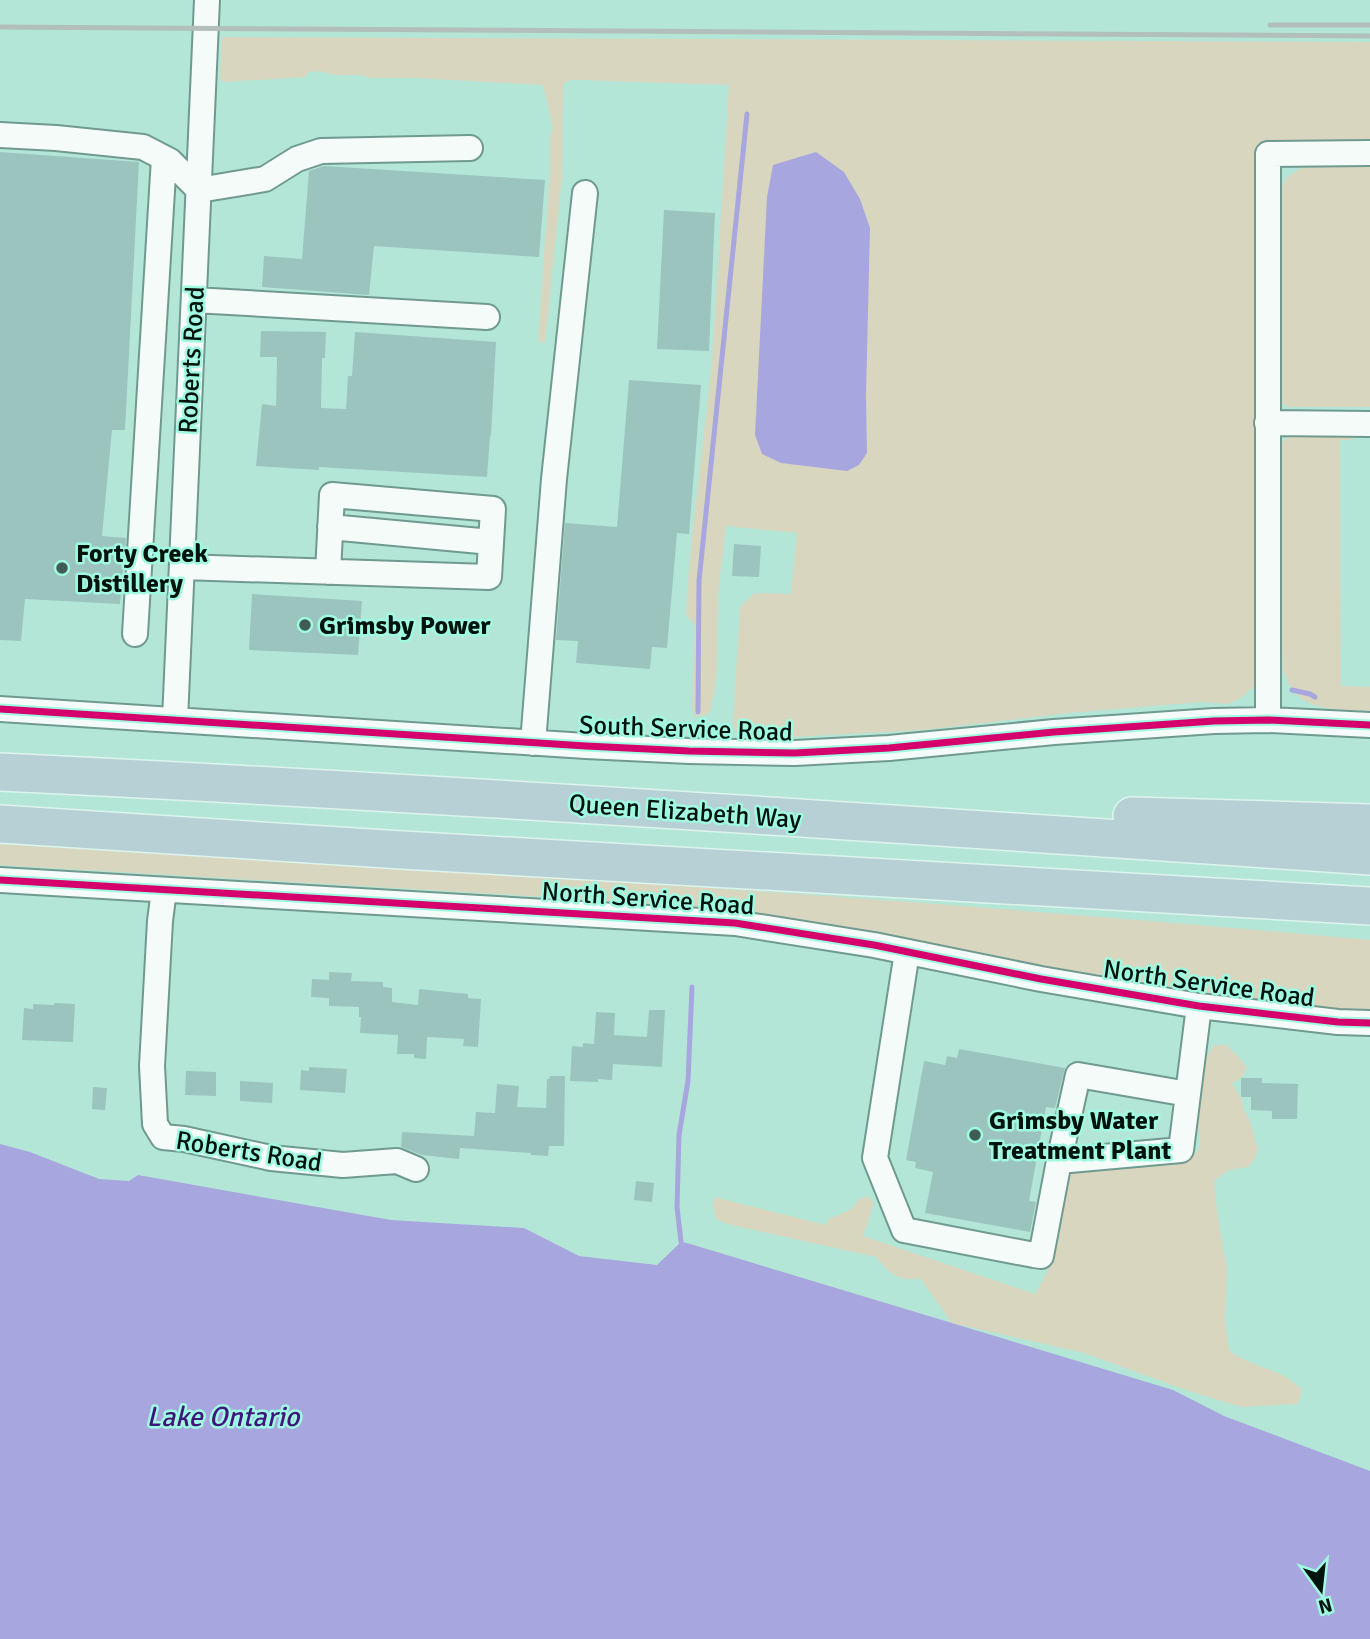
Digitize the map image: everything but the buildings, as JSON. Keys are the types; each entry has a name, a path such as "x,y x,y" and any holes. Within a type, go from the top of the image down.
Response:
{"highway":[{"name":"Queen Elizabeth Way","path":"0,772 222,783 1370,856"},
{"path":"1021,832 1092,815 1370,823"},
{"name":"Queen Elizabeth Way","path":"0,824 1370,906"},
{"path":"1229,899 1370,926"}],"street":[{"name":"Roberts Road","path":"175,720 207,0"},
{"path":"0,135 143,147 170,162 199,190 265,179 297,159 321,151 470,148"},
{"path":"1268,720 1268,154 1370,153"},
{"path":"135,634 164,158"},
{"path":"533,743 554,479 585,193"},
{"path":"194,300 487,317"},
{"path":"1268,423 1370,424"},
{"path":"182,567 328,572 489,577 493,509 332,495 328,572"},
{"path":"330,527 491,542"},
{"name":"South Service Road","path":"0,709 533,743 795,753 889,748 1214,721 1370,724"},
{"name":"North Service Road","path":"0,880 735,923 1199,1006 1370,1023"},
{"name":"Roberts Road","path":"164,890 152,1066 155,1124 163,1137 271,1158 343,1165 397,1161 416,1169"},
{"path":"907,952 876,1158 904,1230 1041,1256 1078,1075 1188,1094"},
{"path":"1059,1161 1181,1150 1199,1006"}],"shaded area":[{"path":"222,37 1370,42 1370,140 1262,140 1258,677 1253,687 1241,698 1228,704 1201,702 1068,713 924,730 790,737 738,734 733,722 740,607 753,594 791,594 797,533 726,526 718,595 717,674 711,710 706,715 695,717 692,707 695,625 686,615 690,555 712,362 729,85 579,80 570,80 563,84 562,178 545,343 538,341 550,137 553,128 543,85 372,78 319,71 308,72 306,77 223,82 220,77","holes":["866,395 867,453 847,471"]},
{"path":"1303,167 1370,167 1370,407 1287,407 1279,402 1280,189 1287,177"},
{"path":"1291,435 1354,436 1351,440 1340,440 1341,686 1370,687 1370,711 1329,708 1305,701 1288,683 1283,668 1278,580 1280,444"},
{"path":"0,844 857,898 1370,940 1370,1011 1235,1001 958,948 780,918 547,897 0,865"},
{"path":"1214,1045 1226,1045 1247,1068 1241,1078 1232,1084 1241,1097 1258,1149 1255,1159 1248,1167 1229,1170 1214,1181 1227,1268 1225,1320 1229,1350 1293,1382 1302,1390 1298,1404 1241,1407 1084,1353 952,1323 920,1278 900,1278 876,1257 727,1224 716,1219 714,1197 826,1225 829,1219 852,1209 858,1200 868,1196 874,1203 863,1236 1035,1294 1049,1269 1050,1256 1058,1237 1063,1181 1073,1170 1182,1160 1192,1156 1200,1148 1196,1123 1201,1067"}],"water":[{"path":"816,152 844,172 860,199 870,228 867,453 859,465 847,471 781,463 762,454 755,435 767,197 773,165"},
{"name":"Lake Ontario","path":"0,1144 30,1152 99,1179 129,1181 138,1175 391,1220 524,1228 579,1256 657,1265 681,1242 687,1243 1173,1390 1224,1416 1370,1471 1370,1639 0,1639"}],"waterway":[{"path":"698,712 699,581 747,114"},
{"path":"1292,690 1315,697"},
{"path":"681,1242 677,1207 679,1135 688,1081 692,987"}],"railway":[{"path":"1270,25 1370,25"},
{"path":"0,27 1370,36"}],"cycle path":[{"path":"0,709 586,746 795,753 889,748 1054,732 1214,721 1268,720 1370,725"},
{"path":"0,880 735,923 874,945 1041,979 1199,1006 1338,1022 1370,1023"}],"place":[{"name":"Forty Creek Distillery","path":"62,568"},
{"name":"Grimsby Power","path":"305,625"},
{"name":"Grimsby Water Treatment Plant","path":"975,1135"}]}
